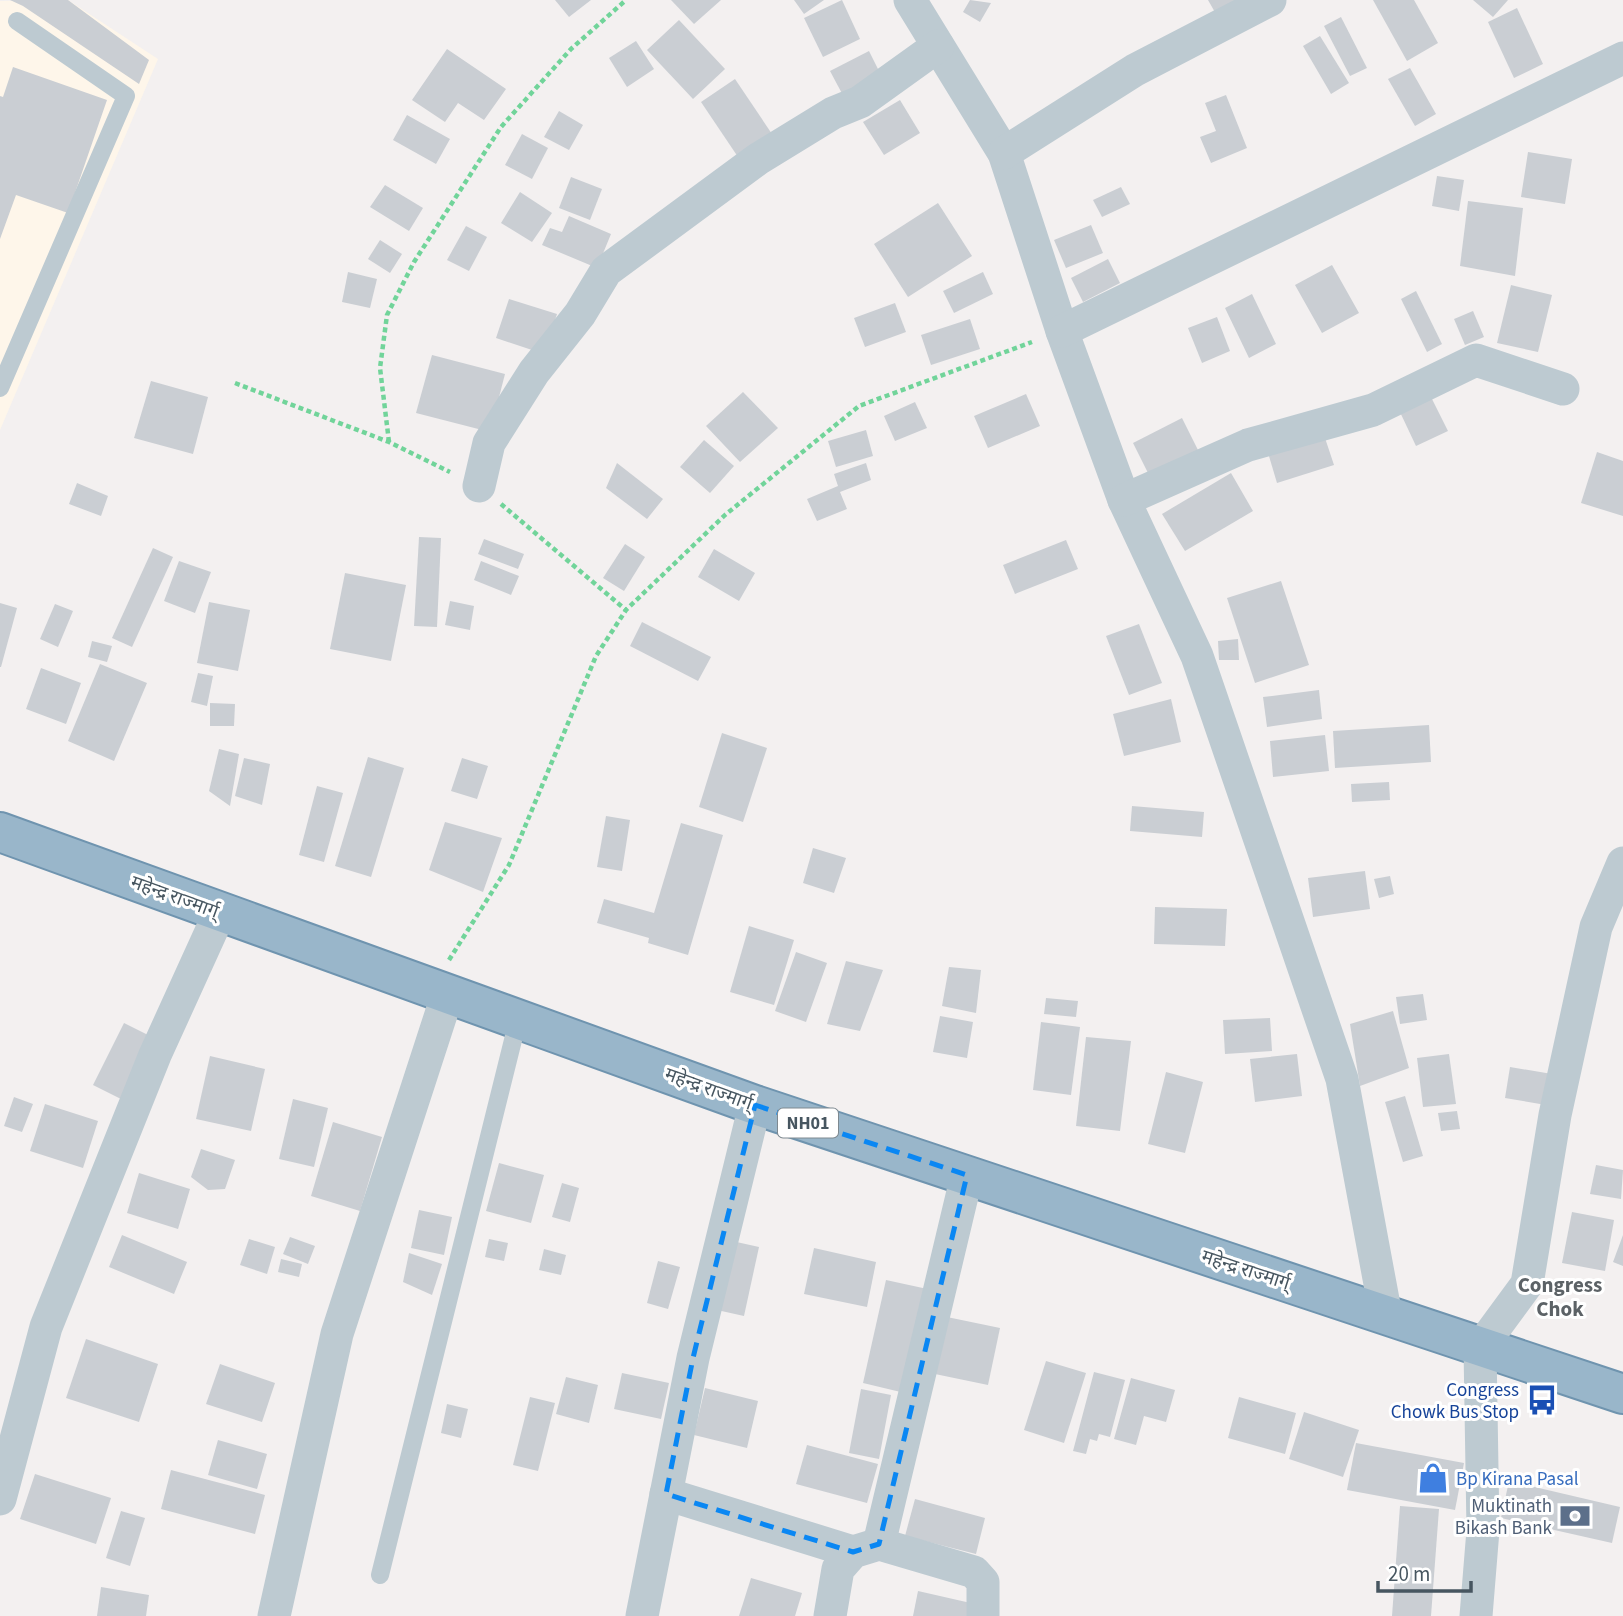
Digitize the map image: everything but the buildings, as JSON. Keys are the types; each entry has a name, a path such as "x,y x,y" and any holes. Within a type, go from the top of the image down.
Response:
{"highway":[{"name":"महेन्द्र राज्मार्ग्","path":"0,832 755,1105 1623,1394"}],"street":[{"path":"911,0 1004,153 1062,331 1124,500 1198,656 1342,1079 1386,1316"},
{"path":"1004,153 1135,70 1270,0"},
{"path":"480,486 489,443 534,372 580,314 606,271 758,159 833,113 860,102 938,46"},
{"path":"1062,331 1623,58"},
{"path":"1124,500 1248,445 1373,410 1476,360 1563,388"},
{"path":"1476,1616 1483,1530 1480,1348 1527,1284 1555,1115 1596,927 1623,863"},
{"path":"0,1499 46,1326 155,1055 220,912"},
{"path":"274,1616 337,1334 434,991"},
{"path":"642,1616 693,1358 755,1105"},
{"path":"830,1616 838,1569 866,1548 967,1175"},
{"path":"666,1494 866,1548 974,1572 983,1582 983,1616"}],"lane":[{"path":"0,388 126,96 17,20"},
{"path":"380,1575 518,1020"}],"path":[{"path":"389,442 380,368 387,315 414,262 501,127 571,49 626,0"},
{"path":"434,991 447,963 509,864 596,656 626,610 725,515 859,406 1062,331"},
{"path":"235,383 389,442 480,486 626,610"}],"highlighted area":[{"path":"755,1105 967,1175 879,1544 853,1552 666,1494 693,1358"}],"shaded area":[{"path":"68,0 158,59 0,430 0,1"}],"place":[{"name":"Congress Chowk Bus Stop","path":"1542,1400"},
{"name":"Bp Kirana Pasal","path":"1433,1478"},
{"name":"Muktinath Bikash Bank","path":"1575,1516"}],"district":[{"name":"Congress Chok","path":"1560,1297"}]}
